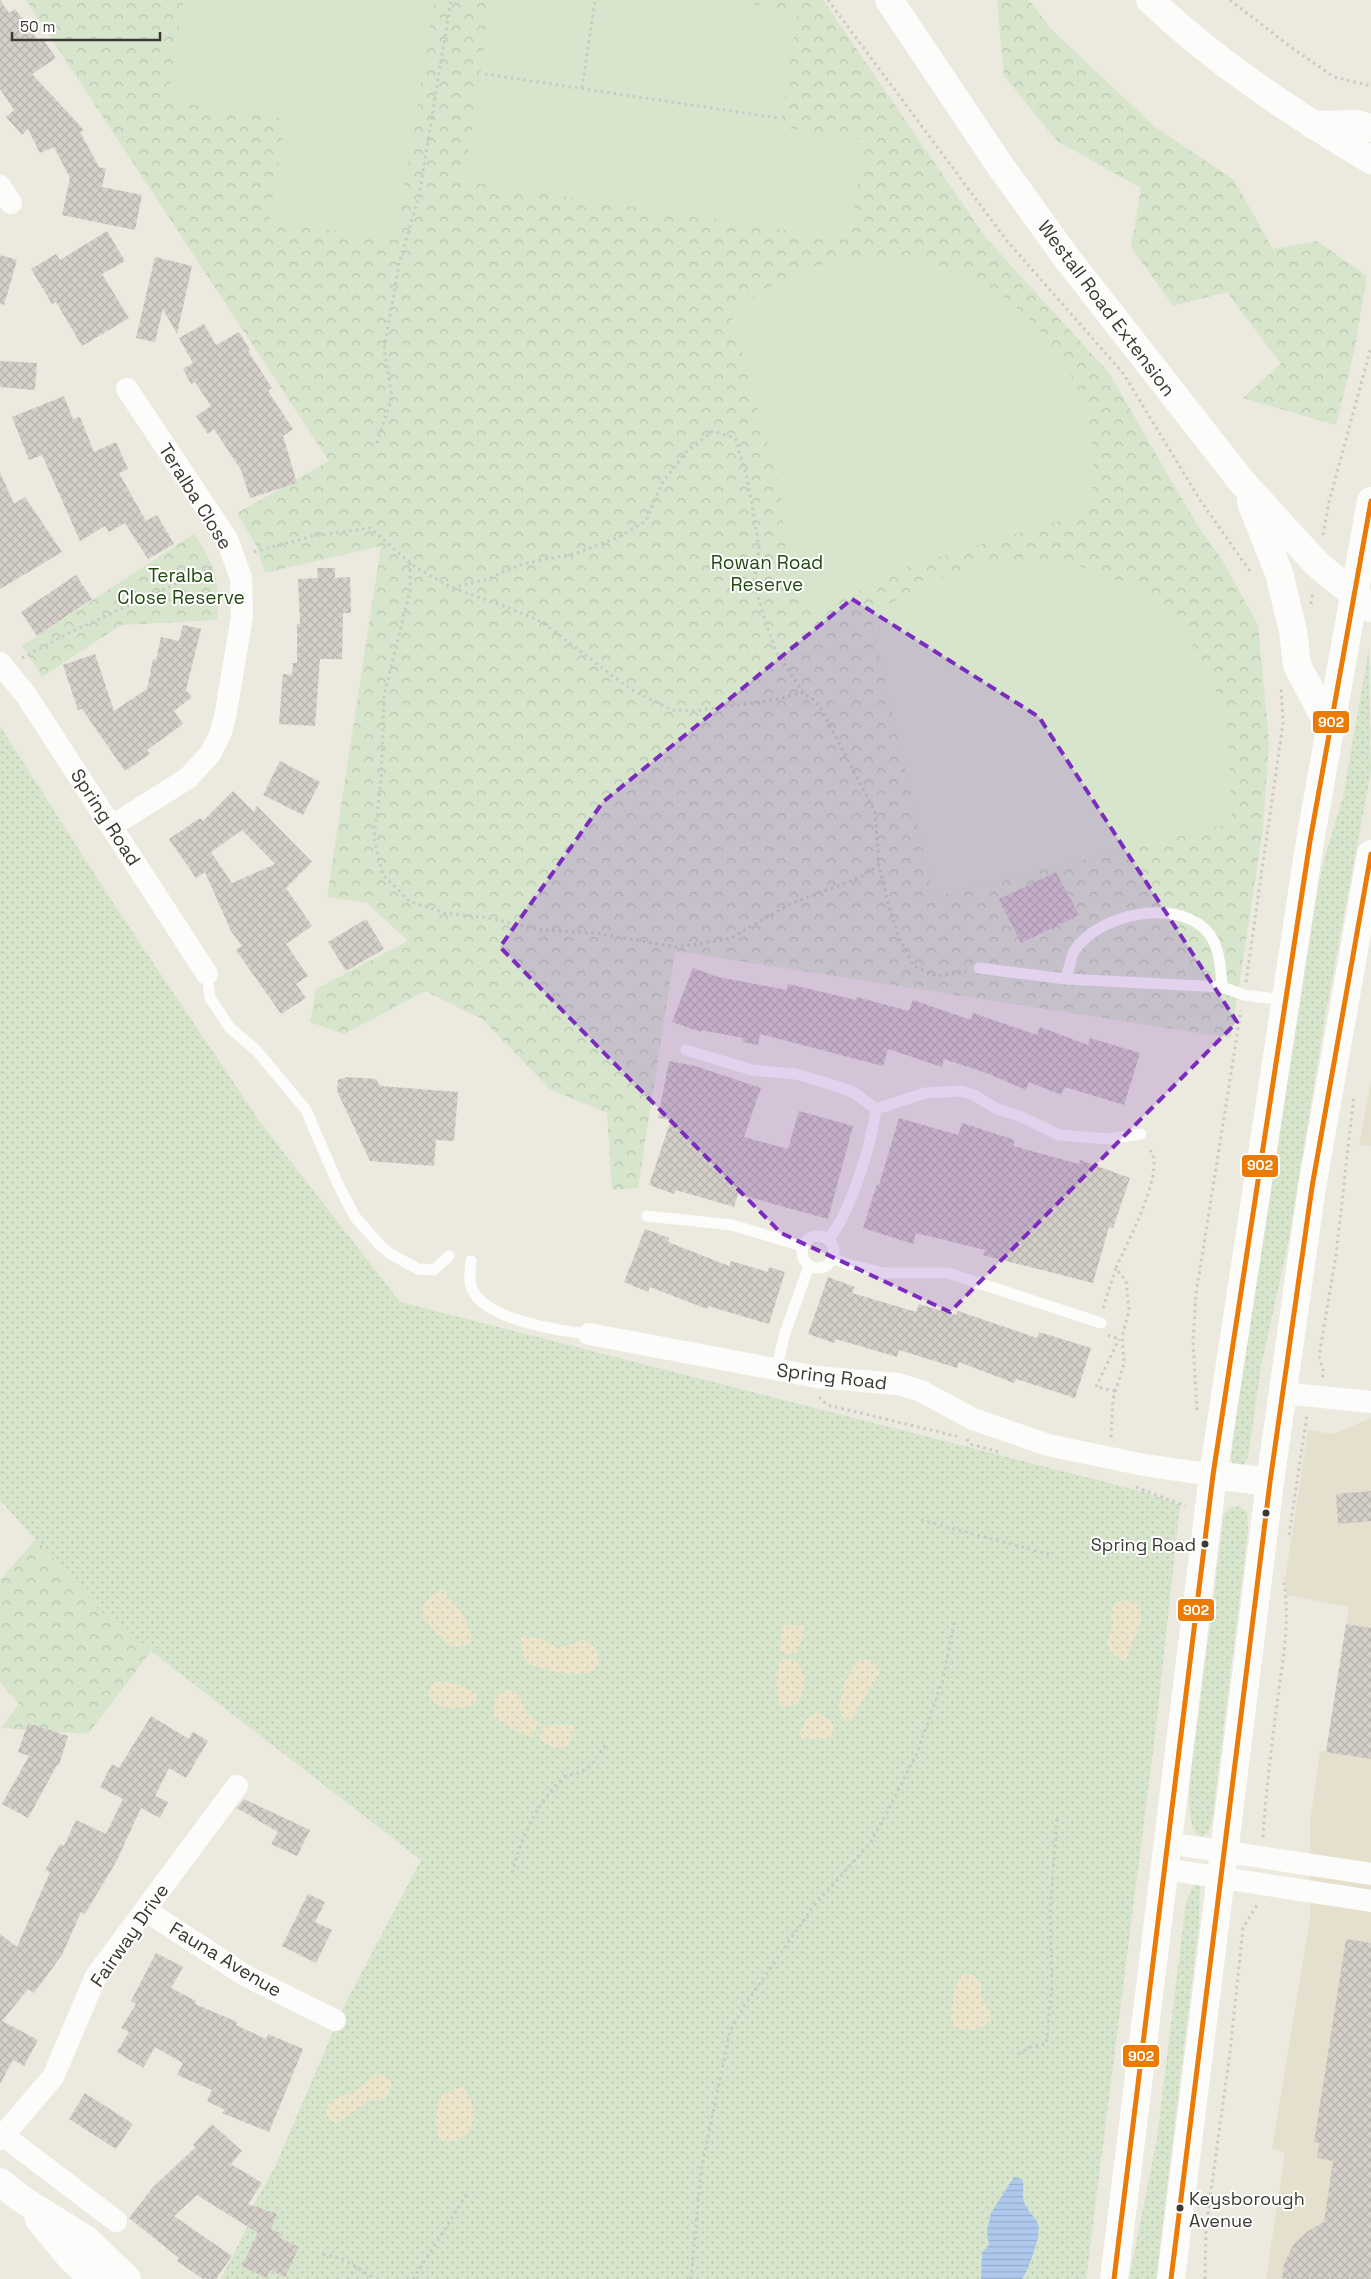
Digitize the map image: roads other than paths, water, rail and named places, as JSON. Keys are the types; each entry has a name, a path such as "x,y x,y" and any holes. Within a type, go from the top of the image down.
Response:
{"main road":[{"name":"Westall Road Extension","path":"889,0 1000,167 1061,249 1242,482 1317,564 1362,601"},
{"path":"1150,0 1226,65 1313,125 1371,160"},
{"path":"1313,125 1356,124 1371,128"},
{"path":"1242,482 1274,556 1288,610 1297,665 1330,728"},
{"path":"1114,2279 1166,1856 1202,1473 1286,1000 1330,728 1362,601 1371,501"},
{"path":"1171,2279 1270,1482 1320,1138 1371,854"},
{"path":"1202,1473 1270,1482"},
{"path":"0,2182 23,2200 87,2240 127,2279"},
{"path":"23,2200 71,2258 94,2279"}],"street":[{"name":"Teralba Close","path":"112,826 196,771 210,754 220,735 228,706 242,617 242,590 235,558 227,539 127,389"},
{"name":"Spring Road","path":"2,665 26,695 207,974"},
{"name":"Spring Road","path":"589,1334 817,1377 898,1384 921,1391 967,1416 994,1428 1073,1451 1202,1473"},
{"path":"1283,1393 1371,1402"},
{"name":"Fairway Drive","path":"1,2136 53,2077 96,1976 237,1786"},
{"path":"1166,1856 1224,1851 1371,1874"},
{"path":"1166,1856 1220,1878 1371,1901"},
{"name":"Fauna Avenue","path":"145,1910 246,1976 335,2020"},
{"path":"1,2136 116,2222"}],"lane":[{"path":"1066,979 1075,950 1098,928 1129,916 1161,912 1189,916 1211,935 1221,964 1222,987"},
{"path":"979,968 1066,979 1222,987 1244,995 1286,1000"},
{"path":"207,974 210,998 230,1028 256,1050 306,1110 345,1200 355,1217 368,1233 389,1252 421,1270 434,1270 449,1256"},
{"path":"686,1050 752,1070 788,1073 836,1086 853,1092 876,1109"},
{"path":"876,1109 925,1093 961,1091 974,1095 992,1107 1026,1118 1059,1135 1108,1138 1140,1134"},
{"path":"828,1240 844,1216 871,1136 876,1109"},
{"path":"647,1216 732,1225 802,1246"},
{"path":"812,1238 828,1240 834,1248 833,1258 822,1266 809,1266 802,1258 802,1246 812,1238"},
{"path":"833,1258 847,1264 884,1273 948,1273 1100,1323"},
{"path":"471,1261 470,1282 473,1292 494,1309 514,1319 564,1331 589,1334"},
{"path":"776,1370 785,1333 809,1266"}],"water":[{"path":"1014,2177 1022,2179 1024,2202 1038,2224 1038,2236 1034,2252 1022,2279 981,2279 982,2253 989,2245 987,2231 991,2213"}],"place":[{"name":"Spring Road","path":"1205,1544"},
{"name":"Keysborough Avenue","path":"1180,2208"}],"park label":[{"name":"Rowan Road Reserve","path":"767,573"},
{"name":"Teralba Close Reserve","path":"181,586"}]}
